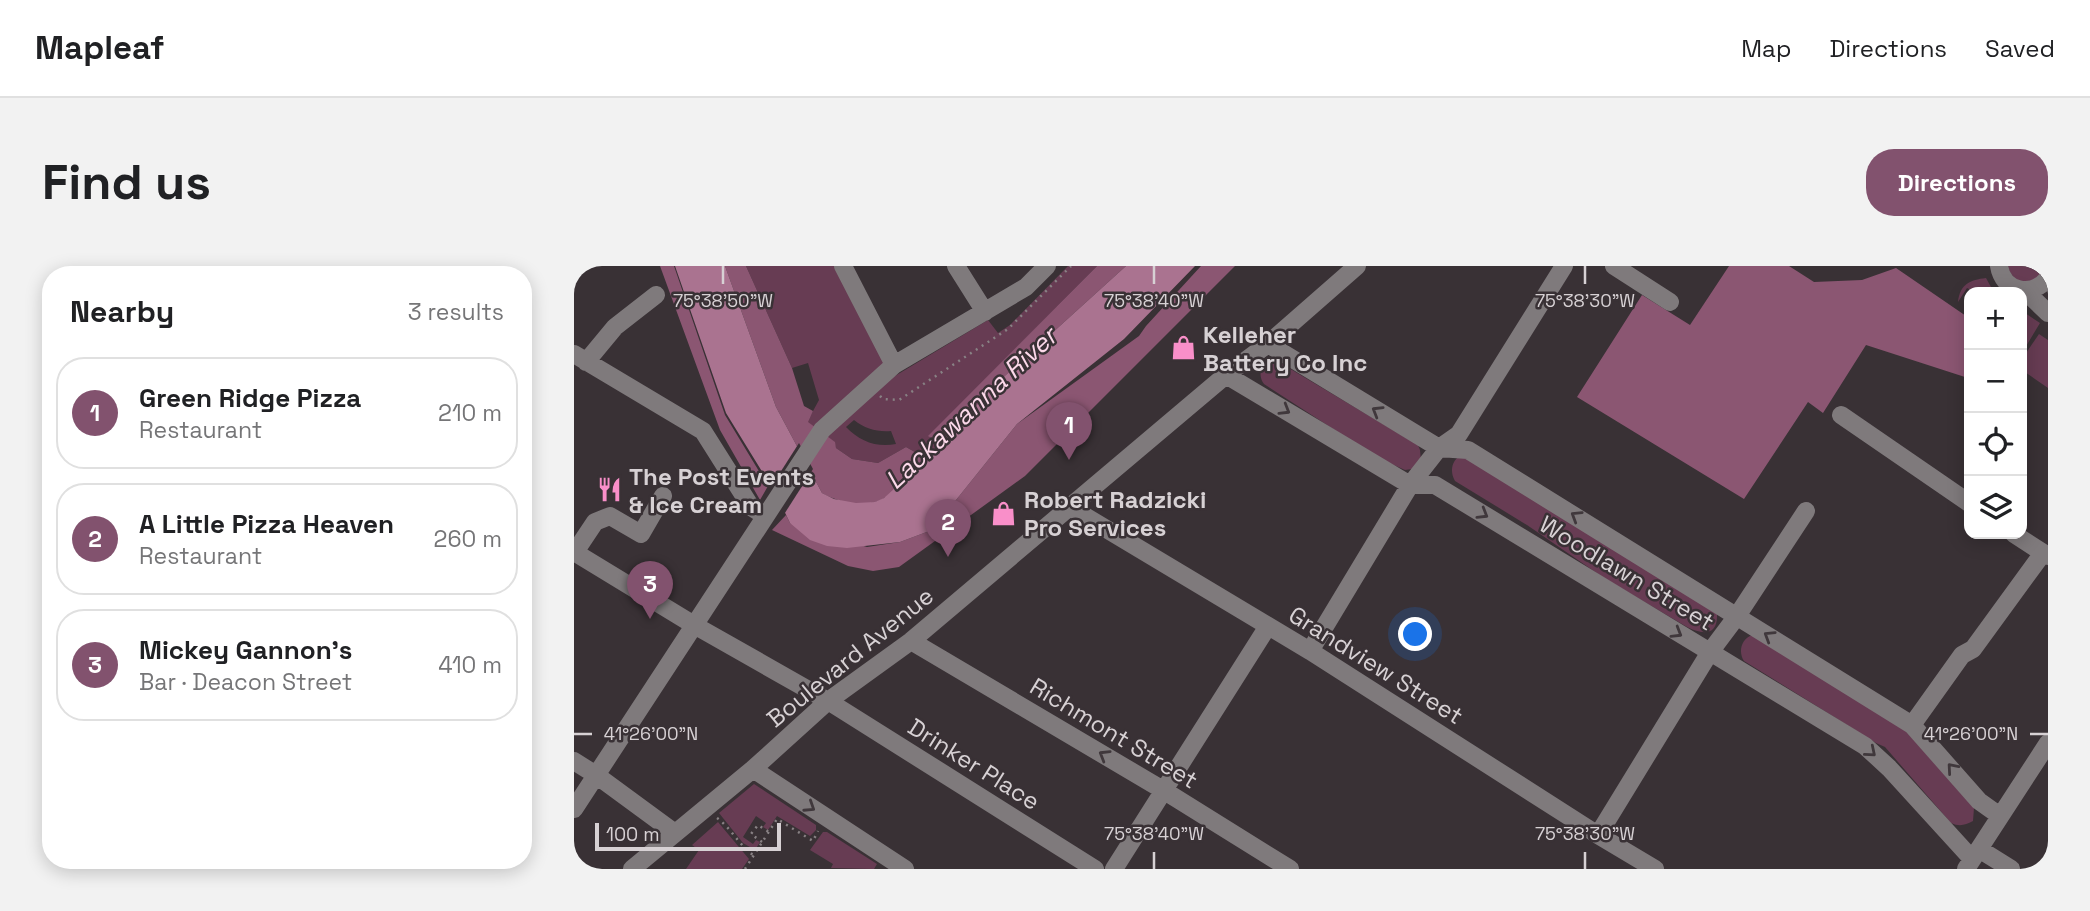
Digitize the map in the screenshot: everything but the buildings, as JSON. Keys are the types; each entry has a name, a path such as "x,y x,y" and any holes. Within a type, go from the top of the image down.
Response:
{"street":[{"path":"956,266 985,312"},
{"path":"574,809 822,430 894,365 1026,287 1047,266"},
{"name":"Boulevard Avenue","path":"632,869 753,769 828,701 911,640 1226,374 1268,344 1357,266"},
{"path":"1310,651 1410,485 1439,448 1460,434 1564,266"},
{"path":"1614,266 1670,302"},
{"path":"1999,266 2002,278 2012,287"},
{"path":"850,269 894,365"},
{"path":"2027,290 2040,287 2048,278"},
{"path":"2027,293 2048,313"},
{"path":"656,295 580,358 704,431 751,507 765,516"},
{"name":"Woodlawn Street","path":"1268,344 1439,448 1468,450 1912,725 1979,800 2000,816"},
{"name":"Woodlawn Street","path":"1226,374 1410,485 1435,485 1865,746 1889,768 1972,859 2011,869"},
{"path":"1841,415 1964,500"},
{"path":"575,552 595,522 610,516 641,534 663,496"},
{"name":"Grandview Street","path":"1068,506 1310,651 1655,869"},
{"path":"1598,835 1710,652 1806,511"},
{"path":"1912,725 1962,654 1973,649 2046,554 2022,539"},
{"name":"Drinker Place","path":"575,552 694,625 828,701 1095,869"},
{"path":"1114,869 1268,626"},
{"name":"Richmont Street","path":"911,640 1290,869"},
{"path":"1972,859 2048,743"},
{"path":"574,761 675,834"},
{"path":"753,769 881,862 905,869"}],"path":[{"path":"870,386 883,400 899,400 1008,329 1071,266"},
{"path":"714,816 743,848 755,855"},
{"path":"745,869 777,819 813,841 822,825"},
{"path":"762,842 751,834 758,825 769,832"}],"shaded area":[{"path":"660,266 674,266 725,415 768,486 760,500 720,430"},
{"path":"675,266 725,266 776,407 822,493 834,499 856,503 875,502 884,498 927,459 997,383 1126,266 1195,266 1124,339 1017,424 932,530 900,542 847,548 827,546 810,540 790,523 777,496 726,413"},
{"path":"725,266 746,266 792,368 804,406 813,411 808,422 852,459 878,463 906,447 927,459 886,497 859,504 822,493 776,407"},
{"path":"746,266 834,266 895,376 988,320 998,333 1010,325 1068,266 1097,266 929,436 940,444 927,459 906,447 878,463 852,459 807,422 819,400 808,363 792,368","holes":["854,420 871,429 891,431 896,444 869,442 846,427"]},
{"path":"1097,266 1126,266 997,383 940,444 928,436"},
{"path":"1201,266 1235,266 1025,476 899,567 873,571 848,566 772,530 786,515 790,523 867,547 900,542 932,530 1017,424 1139,336"},
{"path":"1729,266 1789,266 1814,282 1862,280 1896,268 1964,315 1964,377 1866,345 1823,413 1808,402 1744,499 1577,397 1642,295 1690,325"},
{"path":"2006,266 2045,267 2034,282 2016,281"},
{"path":"1986,278 1991,287 1964,287 1975,280"},
{"path":"2027,314 2040,323 2027,345"},
{"path":"2039,334 2048,340 2048,388 2027,373 2027,352"},
{"path":"1272,358 1418,445 1421,461 1412,469 1405,470 1378,458 1264,384 1261,369 1265,362"},
{"path":"1463,455 1717,614 1715,626 1708,632 1687,627 1604,578 1527,525 1455,481 1453,465 1456,459"},
{"path":"1752,635 1898,722 1974,808 1973,821 1962,825 1951,823 1885,747 1744,661 1742,646 1745,639"},
{"path":"754,784 816,825 816,830 810,836 777,816 768,830 763,827 766,823 756,816 743,837 753,844 756,840 760,842 755,850 743,843 719,813"},
{"path":"718,822 749,859 742,869 686,869 699,850 692,845"},
{"path":"823,832 877,864 874,869 831,868 833,864 810,850"}],"pier":[{"path":"799,443 813,469 783,516 769,490"}],"place":[{"name":"Kelleher Battery Co Inc","path":"1183,348"},
{"name":"Green Ridge Pizza","path":"1069,460"},
{"name":"The Post Events & Ice Cream","path":"609,490"},
{"name":"Robert Radzicki Pro Services","path":"1004,513"},
{"name":"A Little Pizza Heaven","path":"948,557"},
{"name":"Mickey Gannon's","path":"650,619"}],"water label":[{"name":"Lackawanna River","path":"971,408"}]}
